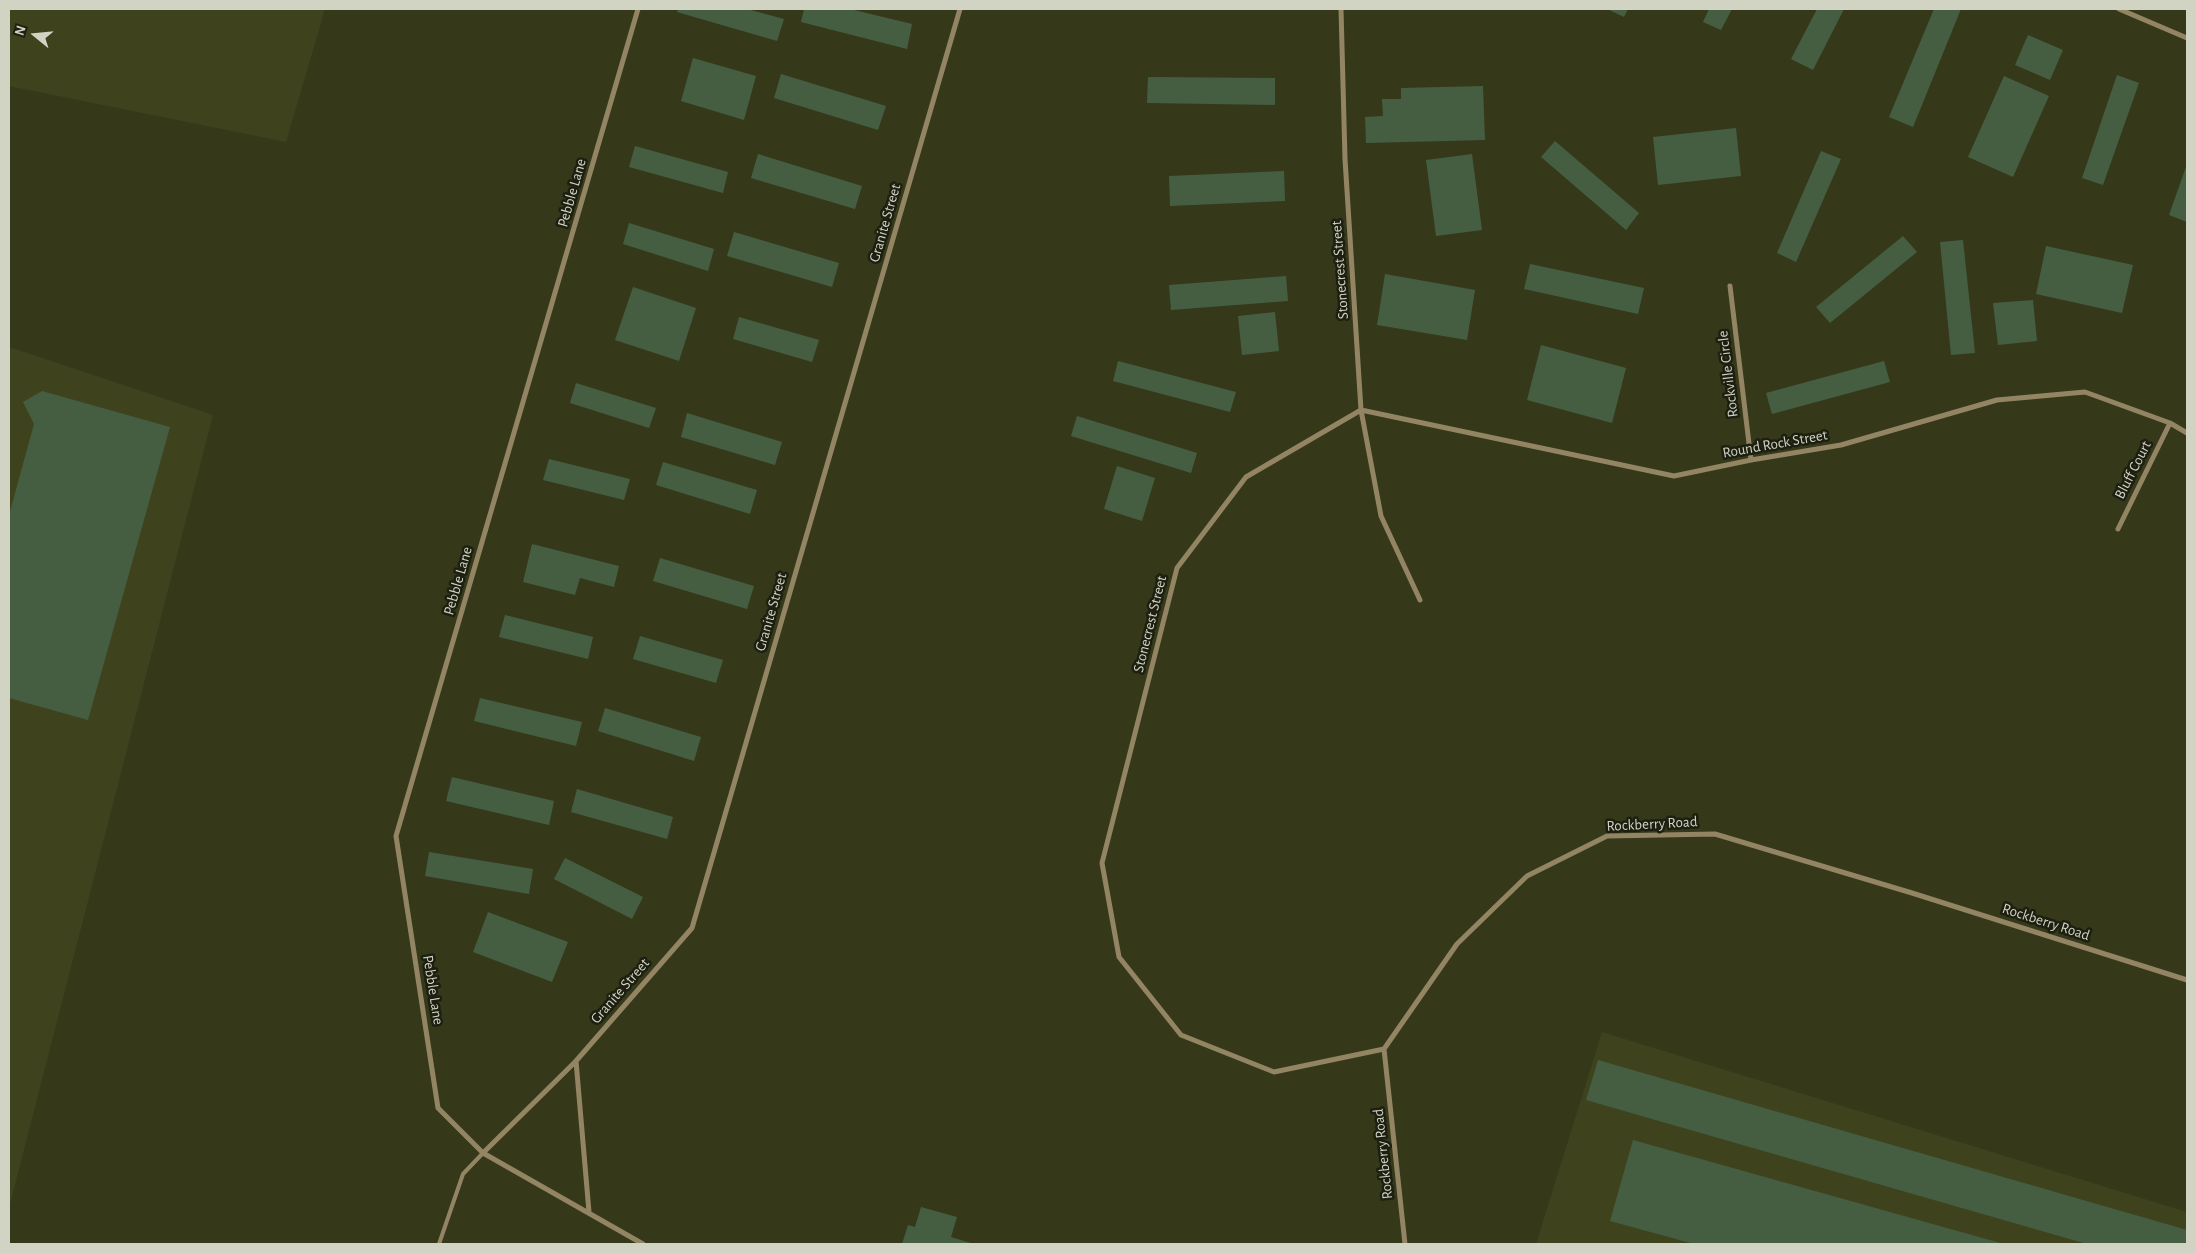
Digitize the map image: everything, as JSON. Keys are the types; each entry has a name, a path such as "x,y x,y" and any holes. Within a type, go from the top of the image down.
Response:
{"street":[{"name":"Pebble Lane","path":"638,9 396,836 438,1108 483,1153 643,1244"},
{"name":"Granite Street","path":"483,1153 576,1061 692,928 960,9"},
{"name":"Stonecrest Street","path":"1341,9 1345,159 1361,410 1246,477 1177,568 1102,863 1119,957 1181,1035 1274,1072 1384,1050"},
{"path":"2120,9 2187,38"},
{"name":"Rockville Circle","path":"1730,286 1751,460"},
{"name":"Round Rock Street","path":"1361,410 1674,476 1751,460 1840,445 1997,400 2086,392 2170,423 2187,433"},
{"path":"1361,410 1381,516 1420,600"},
{"name":"Bluff Court","path":"2118,529 2170,423"},
{"name":"Rockberry Road","path":"1405,1244 1384,1050 1457,944 1527,876 1607,836 1715,834 1912,893 2187,980"},
{"path":"576,1061 589,1212"}],"lane":[{"path":"439,1244 463,1174 483,1153"}],"shaded area":[{"path":"9,9 325,9 286,142 9,86"},
{"path":"9,347 213,415 9,1208"},
{"path":"1602,1032 2187,1212 2187,1244 1536,1244"}],"building":[{"path":"678,9 747,9 784,19 777,41 677,12"},
{"path":"804,9 850,9 912,24 907,49 801,22"},
{"path":"1607,9 1628,9 1624,17"},
{"path":"1709,9 1732,9 1721,30 1703,22"},
{"path":"1817,9 1844,9 1813,70 1791,59"},
{"path":"1934,9 1961,9 1913,127 1889,117"},
{"path":"2028,35 2063,50 2050,80 2015,65"},
{"path":"693,58 756,76 744,120 681,101"},
{"path":"781,74 886,106 878,130 774,98"},
{"path":"2117,75 2139,83 2103,185 2082,178"},
{"path":"2004,76 2049,96 2013,177 1968,157"},
{"path":"1148,77 1275,78 1275,105 1147,103"},
{"path":"1483,86 1485,140 1366,143 1365,117 1383,116 1382,99 1401,99 1401,88"},
{"path":"1736,128 1741,176 1658,185 1653,137"},
{"path":"1555,141 1639,213 1626,230 1541,157"},
{"path":"635,146 728,172 723,193 629,167"},
{"path":"1821,151 1841,159 1796,262 1777,253"},
{"path":"758,154 862,186 855,209 751,178"},
{"path":"1472,154 1482,230 1436,236 1426,160"},
{"path":"2187,164 2187,222 2169,215"},
{"path":"1284,171 1285,201 1170,206 1169,176"},
{"path":"629,223 714,249 708,271 623,244"},
{"path":"734,232 839,263 832,287 727,256"},
{"path":"1903,236 1917,252 1830,323 1816,307"},
{"path":"1963,240 1975,353 1951,355 1940,242"},
{"path":"2046,246 2133,265 2122,313 2036,294"},
{"path":"1530,264 1644,288 1638,314 1524,289"},
{"path":"1385,274 1475,290 1467,340 1377,325"},
{"path":"1286,276 1288,301 1171,310 1169,285"},
{"path":"633,287 696,308 679,361 615,340"},
{"path":"2033,300 2037,341 1998,345 1993,303"},
{"path":"1275,312 1279,351 1242,355 1238,316"},
{"path":"739,317 819,340 812,362 733,339"},
{"path":"1541,345 1626,368 1612,423 1527,400"},
{"path":"1118,361 1236,392 1230,412 1113,381"},
{"path":"1884,361 1890,382 1772,414 1766,393"},
{"path":"576,383 656,408 649,428 570,403"},
{"path":"42,391 170,427 88,720 9,698 9,515 34,424 23,402"},
{"path":"687,413 782,442 775,465 681,437"},
{"path":"1077,416 1197,453 1191,473 1071,436"},
{"path":"549,459 630,479 624,500 543,480"},
{"path":"663,462 757,490 750,514 656,485"},
{"path":"1117,466 1155,478 1142,521 1104,509"},
{"path":"532,544 619,566 614,587 580,578 575,595 523,582"},
{"path":"660,558 754,586 747,609 653,581"},
{"path":"505,615 593,637 588,659 499,637"},
{"path":"640,636 723,660 716,683 633,659"},
{"path":"480,698 582,722 576,746 474,721"},
{"path":"605,708 701,737 694,761 598,731"},
{"path":"452,777 554,801 549,825 446,801"},
{"path":"577,789 673,817 667,839 571,812"},
{"path":"429,852 533,869 529,894 425,876"},
{"path":"565,858 643,897 632,919 554,879"},
{"path":"488,912 568,942 552,982 473,952"},
{"path":"1598,1060 2187,1230 2187,1244 2087,1244 1586,1100"},
{"path":"1633,1140 2004,1244 1694,1244 1610,1221"},
{"path":"921,1207 957,1217 951,1237 974,1244 902,1244 908,1225 915,1227"}]}
